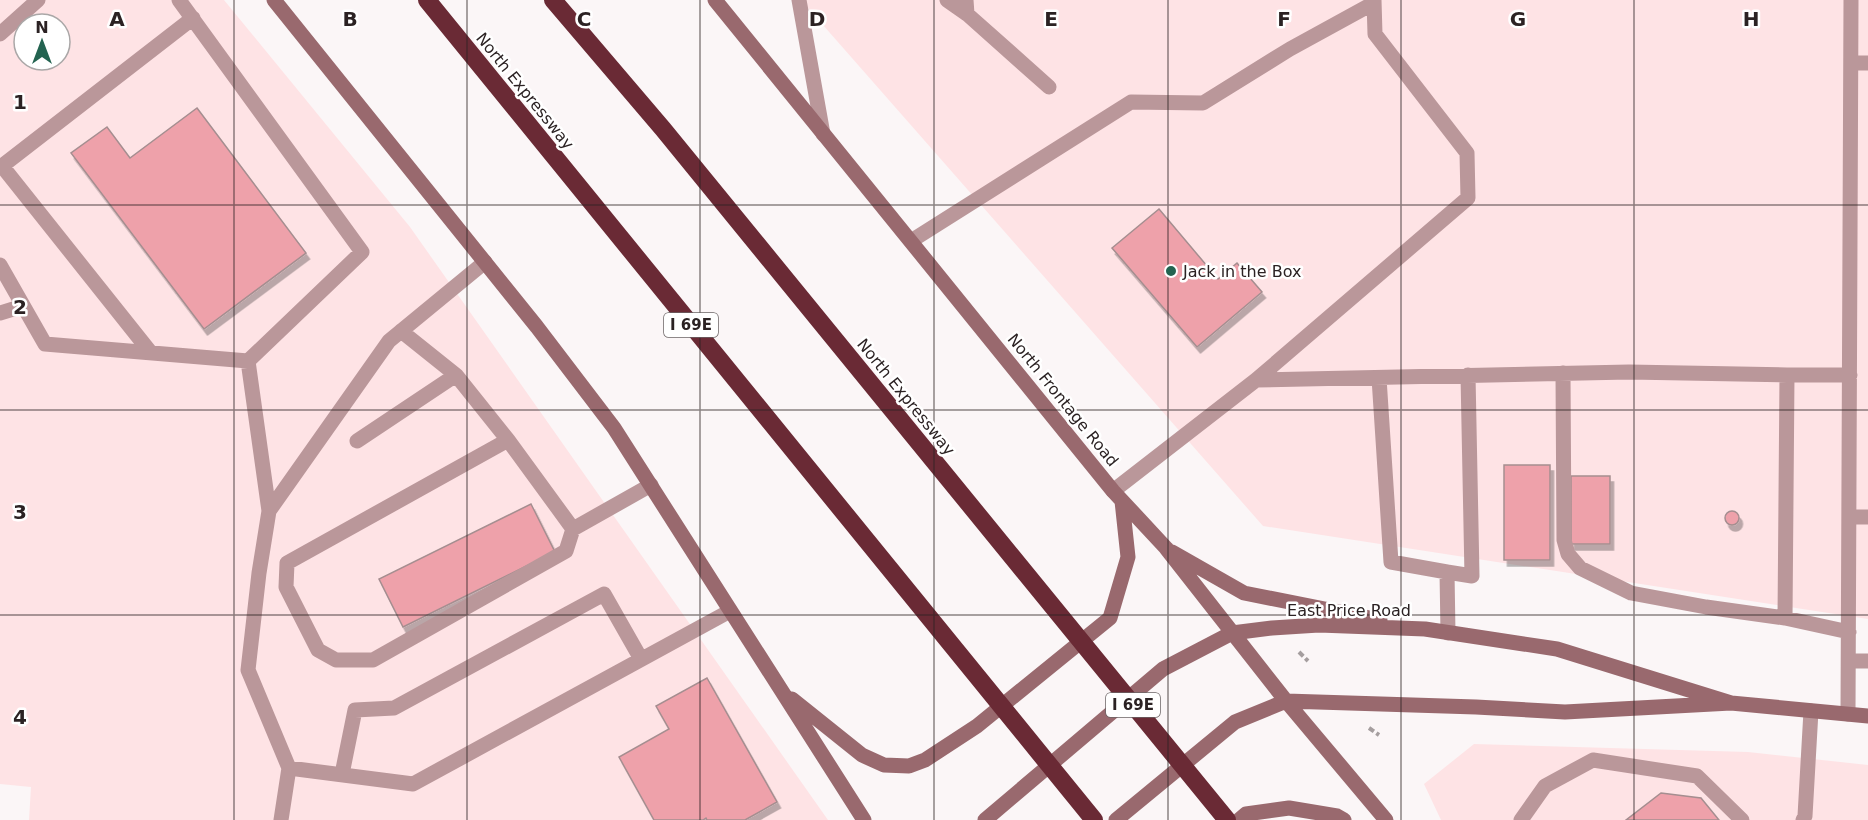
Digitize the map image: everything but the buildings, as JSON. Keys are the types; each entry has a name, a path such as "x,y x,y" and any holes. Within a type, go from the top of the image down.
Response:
{"highway":[{"name":"North Expressway","path":"427,0 1094,820"},
{"name":"North Expressway","path":"553,0 663,129 1227,820"}],"main road":[{"path":"274,0 485,262 614,428 864,820"},
{"name":"North Frontage Road","path":"715,0 1118,496 1166,548 1286,701 1386,820"},
{"path":"780,690 862,755 884,765 909,766 925,760 977,726 1110,618 1128,557 1118,496"},
{"path":"1166,548 1244,593 1425,629"},
{"name":"East Price Road","path":"985,820 1163,669 1232,633 1319,625 1425,629 1557,649 1731,703"},
{"name":"East Price Road","path":"1116,820 1235,722 1286,701 1565,712 1731,703 1868,716"},
{"path":"1239,820 1246,814 1289,808 1337,816 1344,820"}],"street":[{"path":"0,34 38,0"},
{"path":"0,265 45,344 248,361 362,252 179,0"},
{"path":"799,0 823,134"},
{"path":"947,0 966,7 1049,87"},
{"path":"1848,714 1851,0"},
{"path":"911,242 1131,102 1203,103 1374,1 1375,34 1467,153 1468,198 1118,496"},
{"path":"151,353 1,165 193,18"},
{"path":"1851,63 1868,63"},
{"path":"269,511 389,341 485,262"},
{"path":"0,314 23,306"},
{"path":"401,332 456,375 573,529"},
{"path":"248,361 269,511 261,553 248,670 289,768 281,820"},
{"path":"1256,380 1629,372 1850,375"},
{"path":"1563,373 1564,540 1568,555 1580,568 1631,593 1706,607 1785,618 1849,632"},
{"path":"357,441 456,375"},
{"path":"1379,378 1391,562 1472,576 1468,375"},
{"path":"1785,618 1787,375"},
{"path":"287,563 507,440"},
{"path":"287,563 286,586 318,650 336,660 373,660 566,551 573,529 651,485"},
{"path":"1849,517 1868,517"},
{"path":"261,553 287,563"},
{"path":"1448,572 1448,633"},
{"path":"342,774 356,710 394,708 604,594 641,659"},
{"path":"289,768 413,784 730,611"},
{"path":"1849,661 1868,661"},
{"path":"1803,820 1811,711"},
{"path":"1521,820 1545,786 1593,760 1697,776 1742,820"}],"path":[{"path":"1299,652 1308,661"}],"shaded area":[{"path":"0,0 224,0 410,227 828,820 29,820 31,787 0,784"},
{"path":"801,0 1868,0 1868,619 1263,526"},
{"path":"1474,744 1748,752 1868,765 1868,820 1441,820 1424,784"}],"place":[{"name":"Jack in the Box","path":"1171,271"}]}
